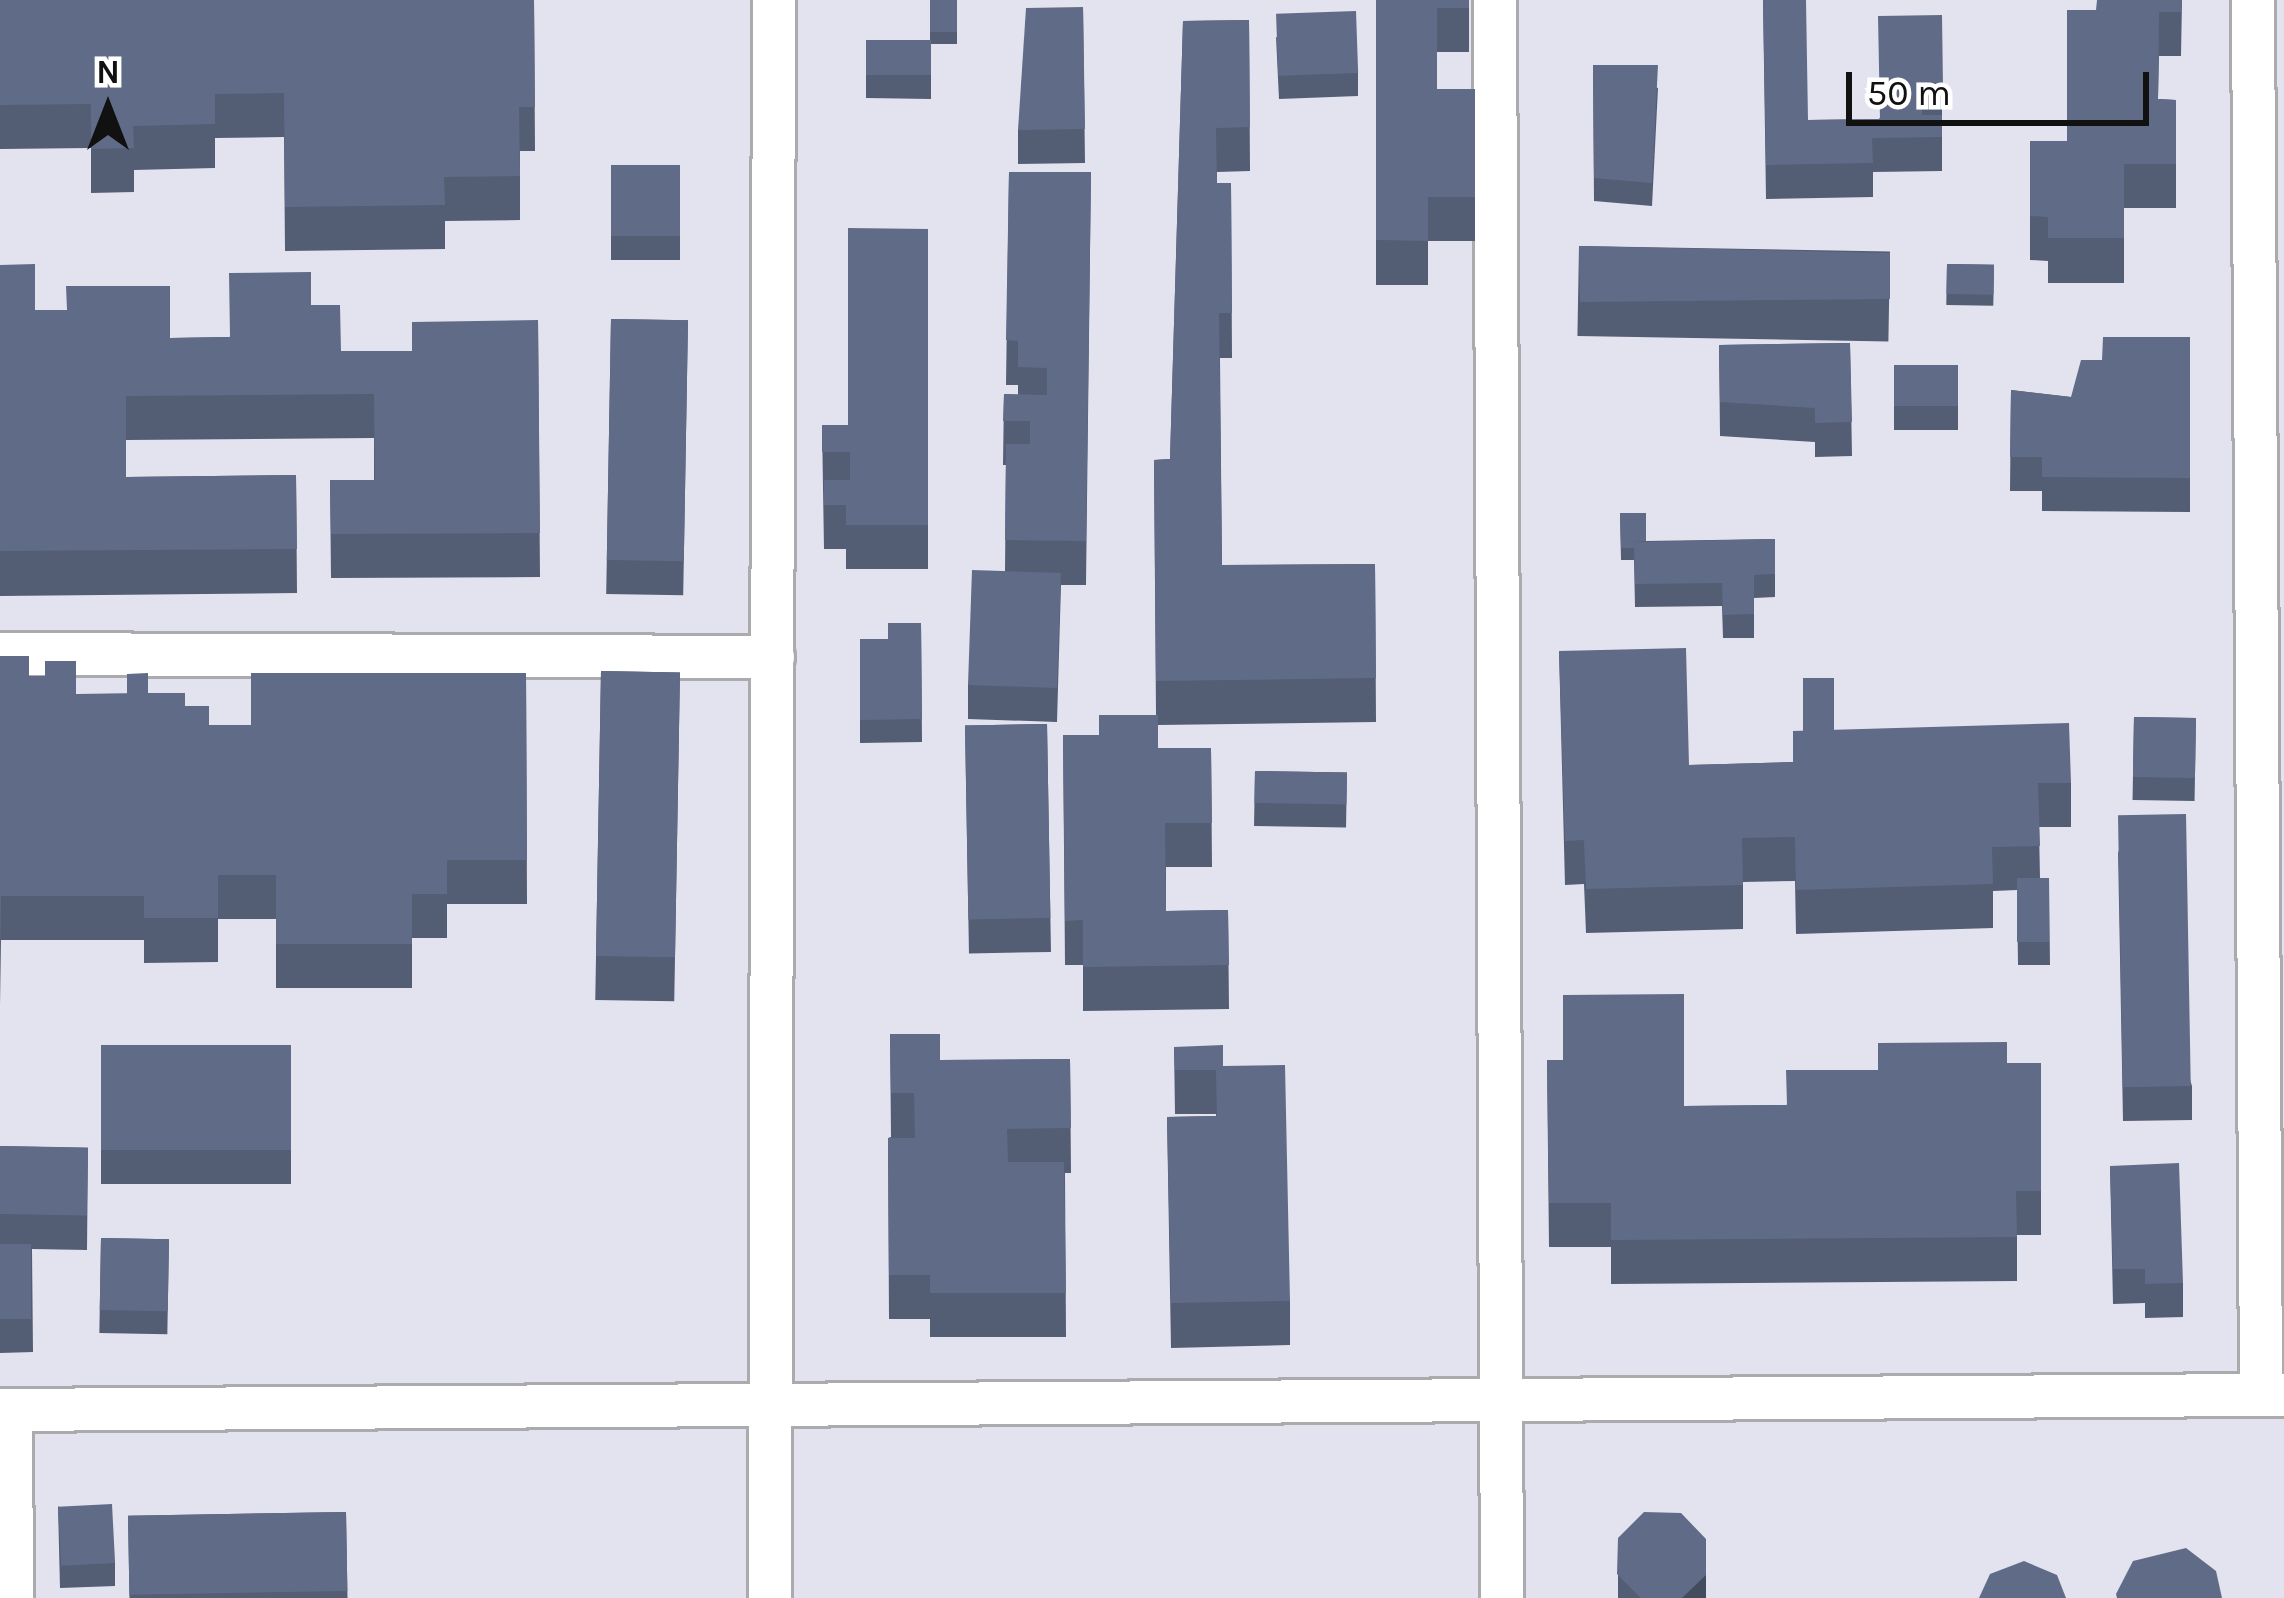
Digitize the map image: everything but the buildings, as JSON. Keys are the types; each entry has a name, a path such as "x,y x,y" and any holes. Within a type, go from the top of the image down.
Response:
{"lane":[{"path":"770,1598 774,0"},
{"path":"1495,0 1502,1598"},
{"path":"12,1598 6,1410 2273,1395 2269,460 2253,0"},
{"path":"0,654 773,657"}],"shaded area":[{"path":"0,0 2284,0 2284,1598 0,1598"}]}
